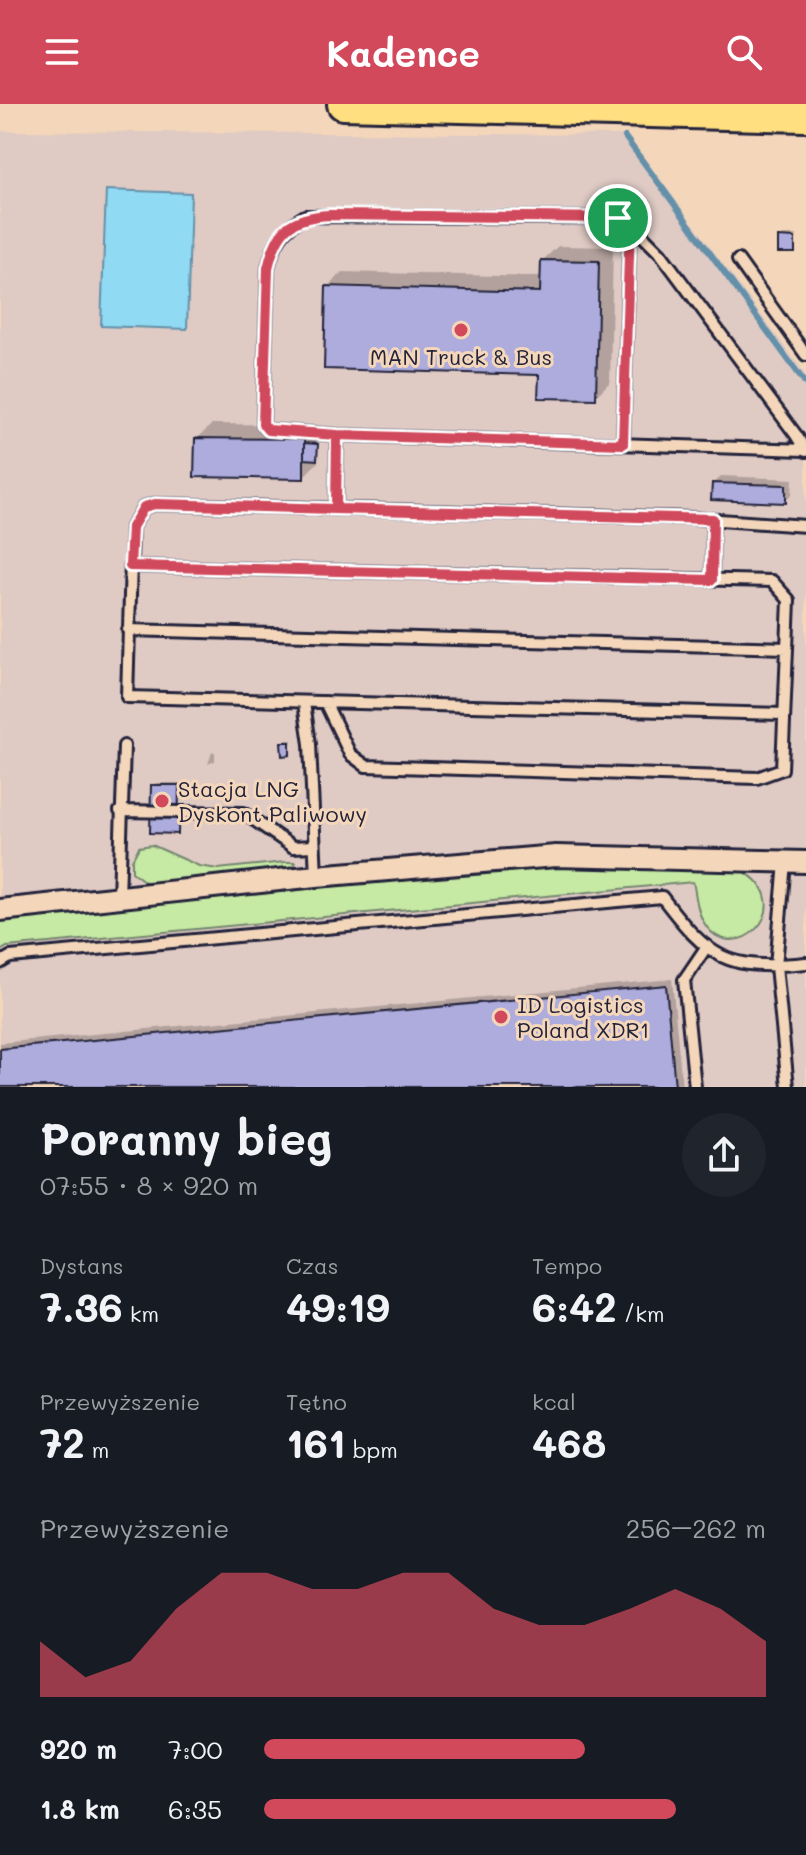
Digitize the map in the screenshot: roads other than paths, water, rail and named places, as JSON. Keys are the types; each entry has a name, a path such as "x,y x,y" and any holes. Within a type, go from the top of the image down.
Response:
{"main road":[{"path":"343,104 806,116"}],"street":[{"path":"0,910 316,876 556,856 796,862"}],"lane":[{"path":"305,216 618,218 661,254 806,450 337,435 268,430 263,424 268,268 273,246 287,227 305,216"},
{"path":"623,444 630,225"},
{"path":"738,260 806,355"},
{"path":"336,509 337,435"},
{"path":"784,714 127,697 132,527 144,507 155,504 713,519 806,526"},
{"path":"712,580 713,519"},
{"path":"130,566 772,581 789,600 782,769 757,778 366,766 350,754 325,702"},
{"path":"128,630 787,648"},
{"path":"304,703 310,744 310,798 316,876"},
{"path":"119,897 124,746"},
{"path":"120,811 244,813 293,847 313,846"},
{"path":"788,1087 776,966 796,862"},
{"path":"0,963 10,957 26,955 662,897 688,931 725,961 776,966 806,963"},
{"path":"695,1087 684,980 707,946"}],"water":[{"path":"106,190 191,193 187,329 101,326"}],"waterway":[{"path":"625,137 806,384"}],"place":[{"name":"MAN Truck & Bus","path":"461,330"},
{"name":"Stacja LNG Dyskont Paliwowy","path":"162,801"},
{"name":"ID Logistics Poland XDR1","path":"501,1017"}]}
